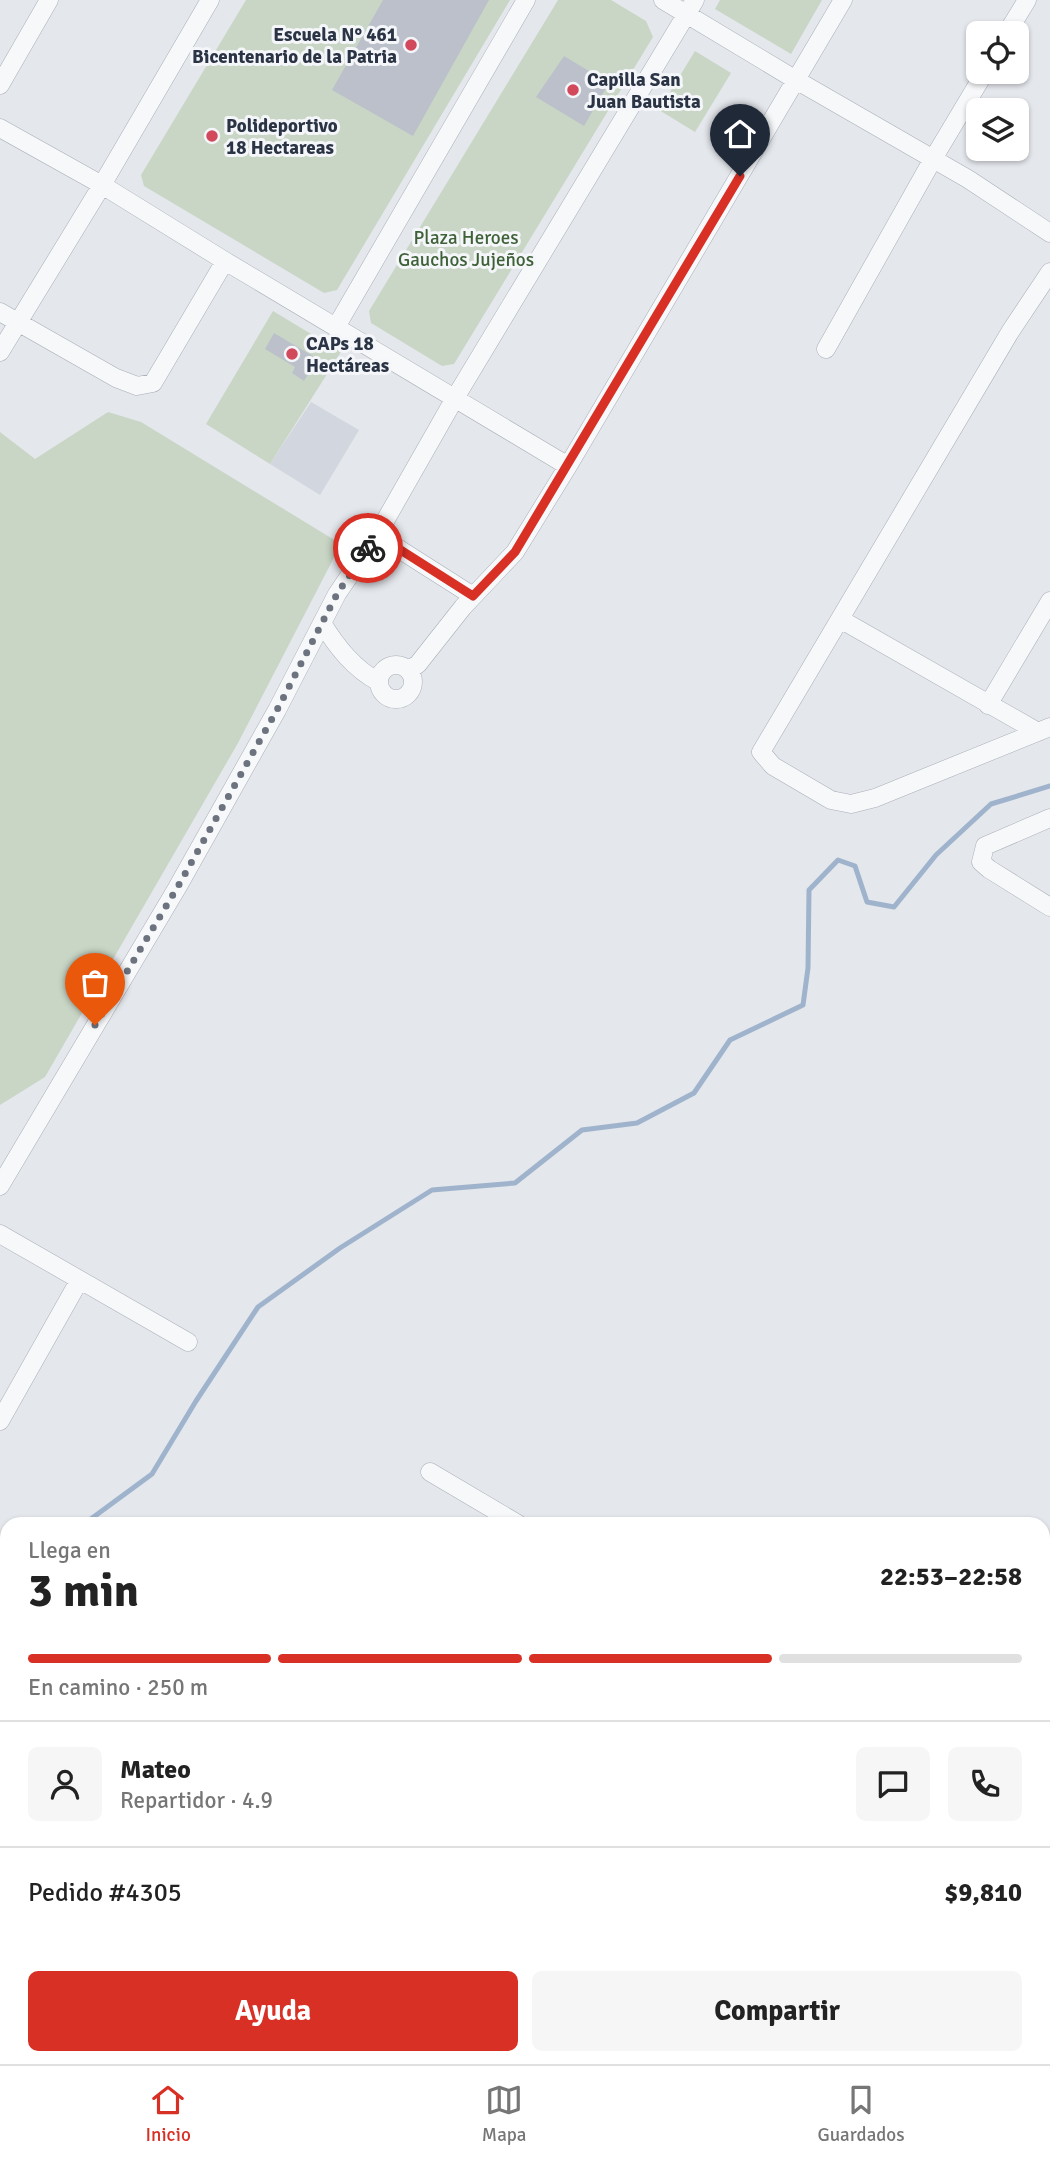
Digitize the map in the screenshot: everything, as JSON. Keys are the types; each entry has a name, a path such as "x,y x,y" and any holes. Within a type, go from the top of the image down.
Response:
{"street":[{"path":"0,85 49,0"},
{"path":"0,352 210,0"},
{"path":"336,327 526,0"},
{"path":"663,0 691,7 796,80 933,159 1050,233"},
{"path":"409,670 418,664 468,602 515,552 843,0"},
{"path":"1014,21 1027,0"},
{"path":"0,1186 177,888 277,710 337,594 377,535 456,398 691,7"},
{"path":"826,349 978,84"},
{"path":"0,128 102,185 568,466"},
{"path":"0,313 116,378 137,386 153,383 225,261"},
{"path":"1044,730 875,798 851,804 831,800 774,766 761,752 1010,332 1050,272"},
{"path":"377,535 468,602"},
{"path":"988,705 1050,601"},
{"path":"840,619 988,705 1044,730"},
{"path":"322,623 332,639 361,672 379,681"},
{"path":"399,664 409,670 413,686 411,691 397,699 382,692 379,681 387,667 399,664"},
{"path":"1050,818 985,846 981,862 1050,907"},
{"path":"0,1234 188,1342"},
{"path":"0,1421 79,1281"},
{"path":"430,1472 506,1517"}],"shaded area":[{"path":"311,402 359,430 320,495 270,464"}],"green space":[{"path":"246,0 510,0 337,290 324,293 144,186 141,175"},
{"name":"Plaza Heroes Gauchos Jujeños","path":"558,0 611,0 646,21 653,37 454,364 442,366 371,323 369,311"},
{"path":"720,0 822,0 791,54 715,9"},
{"path":"695,51 731,73 695,132 659,110"},
{"path":"273,311 341,352 270,464 206,424"},
{"path":"108,412 141,422 341,544 238,743 45,1077 0,1105 0,432 35,459"}],"building":[{"name":"Escuela N° 461 Bicentenario de la Patria","path":"383,0 489,0 413,136 332,90"},
{"name":"Capilla San Juan Bautista","path":"564,56 609,83 584,126 536,97"},
{"name":"CAPs 18 Hectáreas","path":"274,333 318,359 304,381 292,373 295,367 265,349"}],"waterway":[{"path":"94,1517 152,1474 258,1307 340,1248 432,1190 515,1183 582,1130 637,1123 694,1093 730,1040 803,1005 808,968 809,890 838,860 855,866 867,902 894,907 936,855 991,804 1050,786"}],"way so far":[{"path":"95,1025 177,888 277,710 337,594 368,548"}],"place":[{"name":"Escuela N° 461 Bicentenario de la Patria","path":"411,45"},
{"name":"Capilla San Juan Bautista","path":"573,90"},
{"name":"Polideportivo 18 Hectareas","path":"212,136"},
{"name":"CAPs 18 Hectáreas","path":"292,354"}],"route":[{"path":"368,548 377,535 473,596 515,552 740,176"}]}
